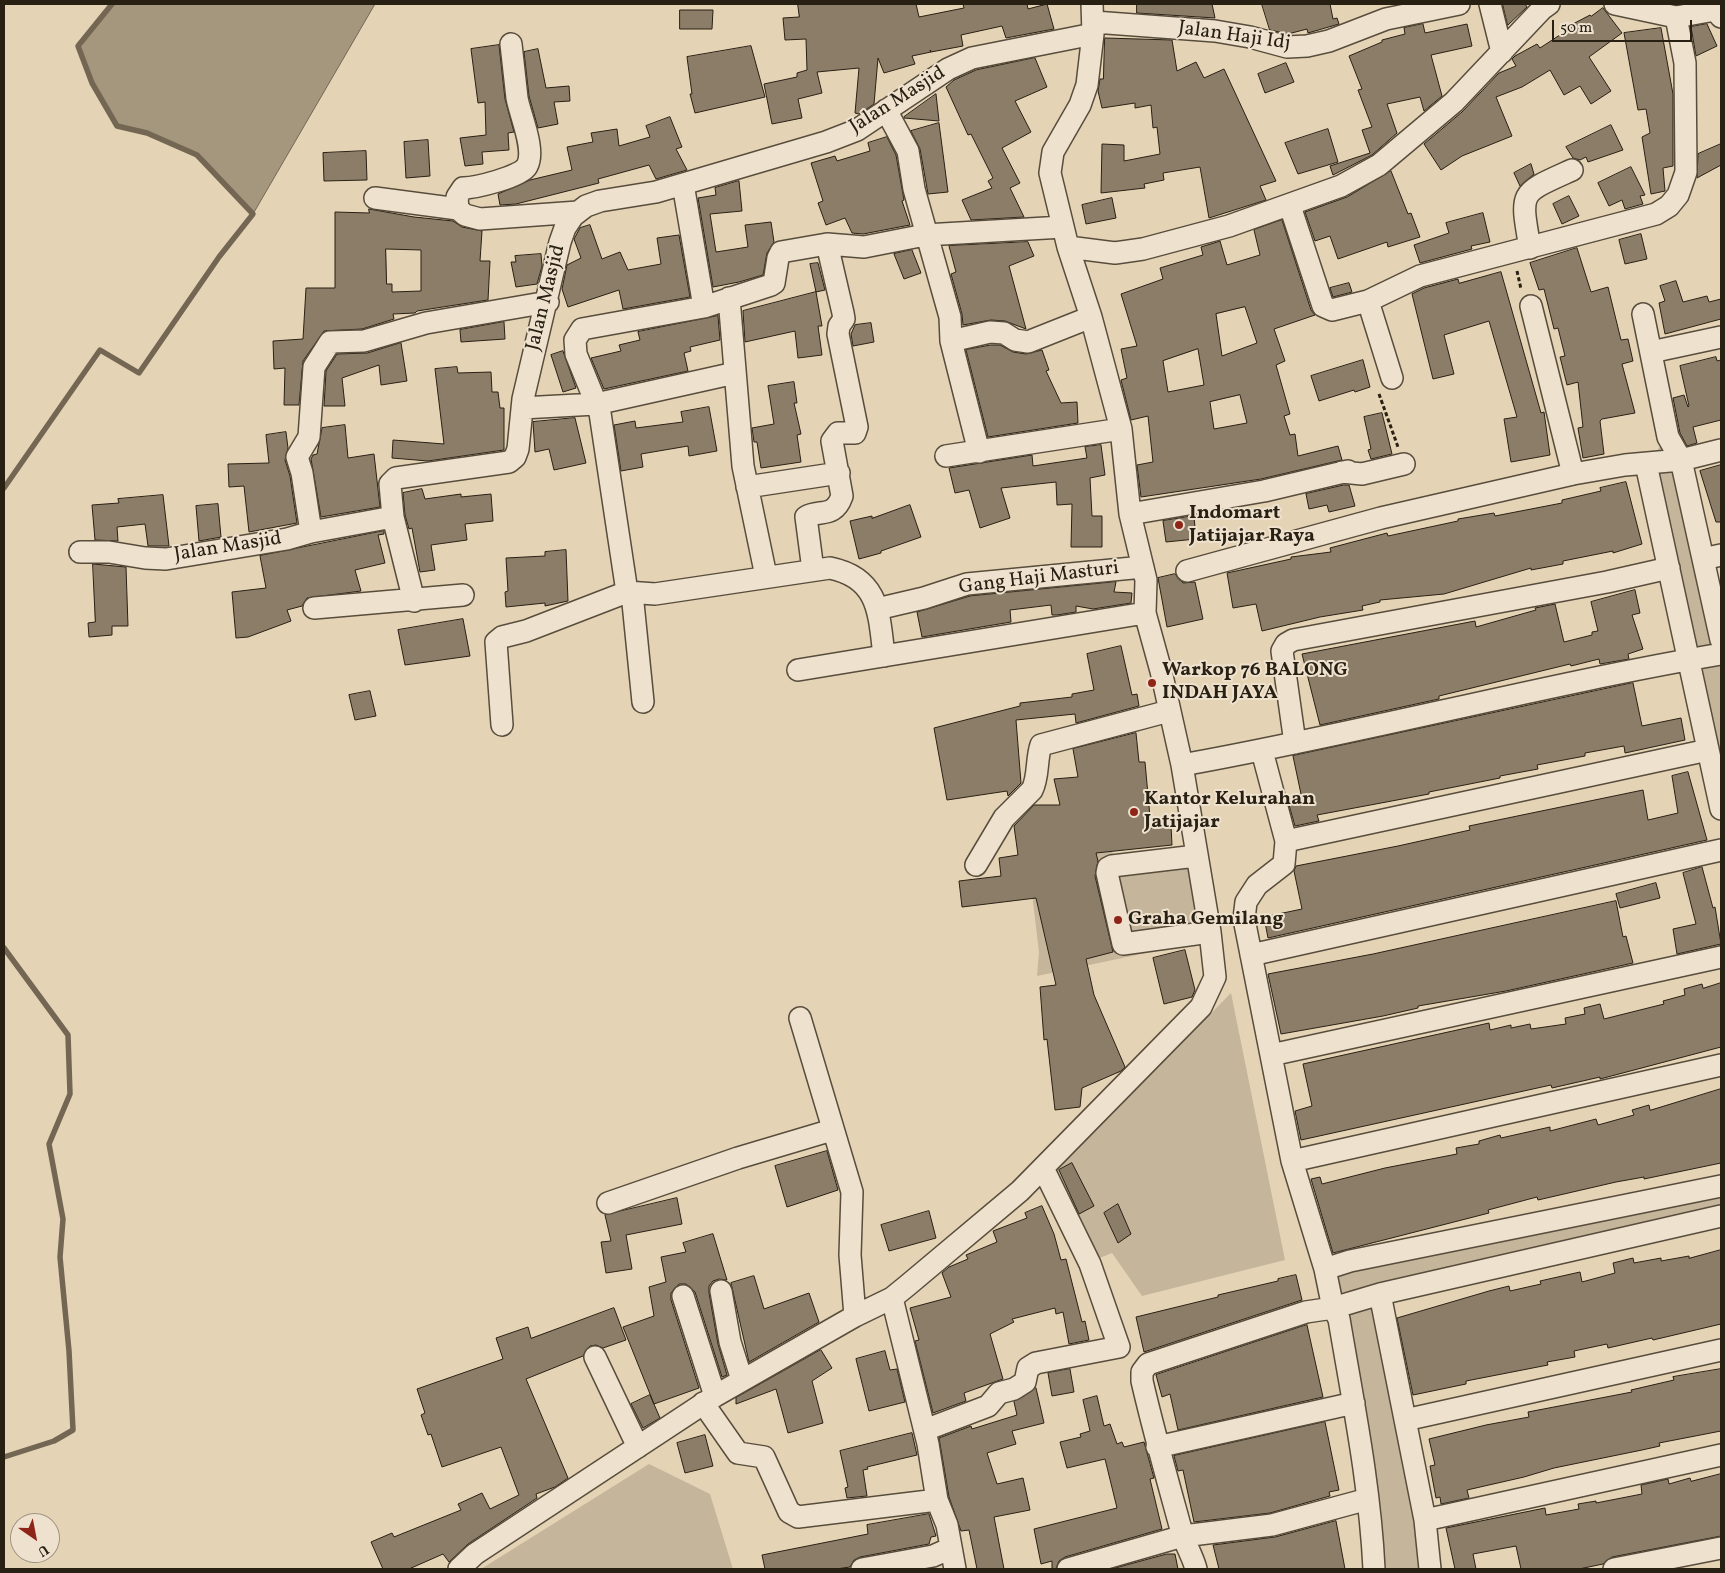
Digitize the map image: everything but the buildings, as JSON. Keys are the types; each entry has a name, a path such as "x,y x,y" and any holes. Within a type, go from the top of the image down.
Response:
{"street":[{"name":"Jalan Haji Idj","path":"1093,20 1215,32 1250,37 1287,46 1308,46 1329,41 1386,19 1459,4"},
{"path":"1490,4 1502,52"},
{"path":"643,702 630,593 600,413 576,354 575,340 582,329 704,307 774,283 778,258 781,252 827,244 864,247 925,234 1065,237 1115,253 1142,249 1229,226 1290,206 1341,186 1379,165 1454,102 1549,4"},
{"path":"1615,4 1676,17 1718,10"},
{"path":"1290,206 1323,306 1332,310 1368,301 1420,276 1656,214 1669,206 1678,195 1686,172 1687,113 1685,63 1676,17"},
{"name":"Jalan Masjid","path":"80,552 109,552 145,558 166,558 287,539 311,532 393,517 390,484 396,478 509,462 515,457 518,449 522,408 536,339 548,302 565,228 578,212 600,201 656,192 826,142 857,130 948,69 972,58 1093,20"},
{"path":"458,1569 474,1554 709,1399 855,1316 892,1298 933,1266 1020,1192 1201,1007 1215,977 1210,932 1182,765 1146,613 1146,580 1130,514 1121,429 1091,318 1065,237 1050,173 1053,152 1080,105 1087,85 1093,20"},
{"path":"458,209 457,197 463,188 475,188 521,172 529,161 528,142 517,100 512,44"},
{"path":"886,110 908,151 914,189 925,234 950,317 951,341 979,452"},
{"path":"1522,250 1523,210 1526,197 1531,189 1572,170"},
{"path":"683,184 704,307"},
{"path":"376,198 458,209 465,215 480,219 578,212"},
{"path":"813,570 806,517 827,513 839,503 842,496 832,442 838,433 854,433 857,428 838,334 839,326 844,320 844,313 827,244"},
{"path":"728,298 743,466 766,576"},
{"path":"1368,301 1392,378"},
{"path":"311,532 302,473 296,457 309,436 314,368 330,342 364,340 426,323 548,302"},
{"path":"1531,306 1573,474"},
{"path":"1643,314 1668,436 1681,460 1712,557 1721,640"},
{"path":"951,341 990,332 1004,333 1015,340 1028,342 1091,318"},
{"path":"1651,352 1721,337"},
{"path":"522,408 596,404 735,373"},
{"path":"946,456 1121,429"},
{"path":"1646,464 1668,436"},
{"path":"1187,571 1381,518 1573,474 1625,465 1681,460 1721,450"},
{"path":"1130,514 1264,491 1345,472 1362,474 1404,464"},
{"path":"1646,464 1687,660 1721,809"},
{"path":"748,487 839,473"},
{"path":"393,517 414,601"},
{"name":"Gang Haji Masturi","path":"877,609 924,598 967,584 1143,567"},
{"path":"502,725 496,642 502,637 526,631 630,593 655,594 830,568 855,576 864,585 877,609 884,656"},
{"path":"1295,742 1282,651 1293,640 1607,582 1669,568"},
{"path":"314,608 414,601 463,595"},
{"path":"798,670 1146,613"},
{"path":"1182,765 1262,751 1295,742 1721,654"},
{"path":"976,865 1004,818 1032,790 1035,784 1038,754 1041,745 1169,711"},
{"path":"1286,840 1708,750"},
{"path":"1262,751 1286,840 1284,864 1258,885 1246,902 1244,919 1292,1161 1325,1269 1334,1308 1339,1319 1368,1499 1374,1569"},
{"path":"1251,955 1721,850"},
{"path":"1196,856 1112,866 1108,868 1107,872 1123,944 1210,932"},
{"path":"1270,1055 1721,957"},
{"path":"800,1018 852,1192 850,1255 855,1316"},
{"path":"1292,1161 1721,1066"},
{"path":"608,1203 738,1158 832,1130"},
{"path":"924,1430 988,1406 999,1394 1014,1389 1025,1382 1028,1368 1036,1363 1119,1347 1090,1264 1043,1168"},
{"path":"1325,1269 1350,1260 1721,1186"},
{"path":"1196,1569 1183,1536 1171,1488 1157,1447 1142,1381 1142,1372 1148,1364 1306,1312 1334,1308 1380,1294 1721,1216"},
{"path":"1567,1217 1575,1248"},
{"path":"721,1291 730,1342 742,1380"},
{"path":"1380,1294 1425,1520 1430,1569"},
{"path":"683,1296 709,1399 738,1453 764,1457 793,1515 798,1517 937,1500"},
{"path":"892,1298 924,1430 937,1500 948,1525 955,1569"},
{"path":"1405,1420 1721,1350"},
{"path":"595,1357 638,1447"},
{"path":"1157,1447 1354,1403"},
{"path":"1425,1520 1721,1454"},
{"path":"1068,1569 1183,1536 1272,1525 1368,1499"},
{"path":"862,1569 933,1556 951,1548"},
{"path":"1614,1569 1721,1548"}],"path":[{"path":"1522,250 1522,296 1531,306"},
{"path":"1392,378 1376,383 1404,464"}],"shaded area":[{"path":"112,4 375,4 253,214 197,155 147,133 117,126 92,83 78,46"},
{"path":"1668,437 1721,640 1721,809 1646,464"},
{"name":"Graha Gemilang","path":"1106,839 1114,856 1191,847 1203,941 1037,976 1039,952 1027,852"},
{"path":"1231,993 1285,1260 1142,1296 1112,1253 1082,1265 1040,1187"},
{"path":"1721,1186 1721,1216 1380,1294 1430,1569 1374,1569 1325,1269"},
{"path":"649,1464 710,1494 733,1569 481,1569"}],"waterway":[{"path":"4,488 100,350 139,373 219,257 253,214 197,155 147,133 117,126 92,83 78,46 112,4"},
{"path":"4,948 68,1035 70,1094 49,1144 63,1219 60,1257 69,1351 73,1430 54,1441 4,1457"}],"place":[{"name":"Indomart Jatijajar Raya","path":"1179,525"},
{"name":"Warkop 76 BALONG INDAH JAYA","path":"1152,683"},
{"name":"Kantor Kelurahan Jatijajar","path":"1134,812"},
{"name":"Graha Gemilang","path":"1118,920"}]}
